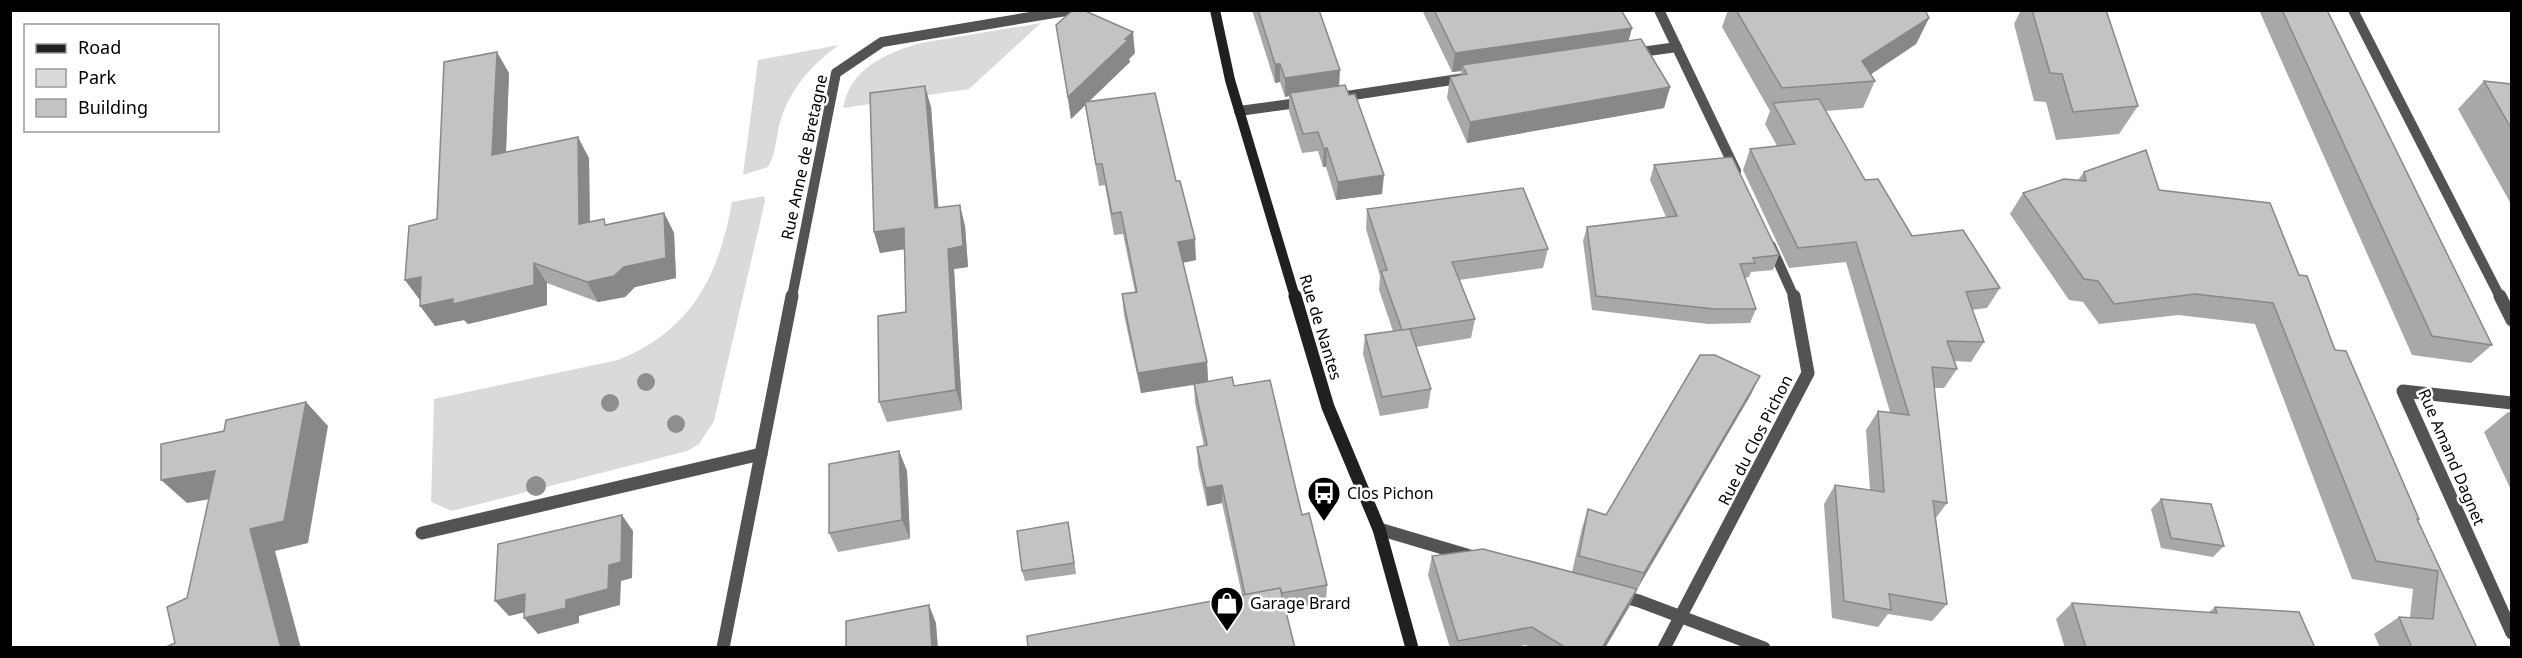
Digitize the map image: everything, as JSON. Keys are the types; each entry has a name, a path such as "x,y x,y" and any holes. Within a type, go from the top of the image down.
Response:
{"main road":[{"name":"Rue de Nantes","path":"1215,10 1239,111 1328,406 1379,529 1412,648"}],"street":[{"name":"Rue Anne de Bretagne","path":"723,648 836,73 882,42 1072,10"},
{"path":"1659,10 1743,186"},
{"path":"2353,10 2511,320"},
{"path":"1618,56 1677,47"},
{"path":"1325,99 1478,77"},
{"path":"1239,111 1313,101"},
{"name":"Rue du Clos Pichon","path":"1664,648 1808,373 1793,293 1768,239"},
{"name":"Rue Amand Dagnet","path":"2511,402 2403,391 2511,633"},
{"path":"422,533 761,454"},
{"path":"1379,529 1489,561"},
{"path":"1604,592 1639,601 1764,648"}],"green space":[{"path":"1041,23 969,89 843,108 853,82 862,72 883,57 921,43"},
{"path":"839,45 810,71 794,91 783,113 768,167 743,175 758,60"},
{"path":"764,196 765,201 714,421 699,444 687,451 452,511 431,502 434,399 618,360 643,348 683,317 698,298 719,254 732,202"}],"building":[{"path":"1073,10 1083,10 1133,32 1125,39 1128,40 1068,97 1056,25"},
{"path":"1258,10 1319,10 1340,70 1285,78 1280,64 1275,64"},
{"path":"1434,10 1621,10 1632,28 1455,53"},
{"path":"1736,10 1925,10 1929,18 1862,61 1875,81 1782,88"},
{"path":"2032,10 2106,10 2138,106 2073,112 2062,74 2050,73"},
{"path":"2282,10 2327,10 2492,345 2432,336"},
{"path":"1641,39 1670,87 1470,122 1450,77 1467,74 1462,65"},
{"path":"497,52 492,155 578,137 579,224 604,219 605,225 664,213 666,258 624,267 614,276 587,282 534,263 534,285 453,304 453,299 420,306 421,277 405,280 409,226 437,219 444,62"},
{"path":"2484,81 2511,84 2511,128"},
{"path":"1345,85 1349,95 1355,94 1384,175 1338,182 1327,148 1324,149 1318,132 1303,134 1290,93"},
{"path":"925,86 935,208 960,205 963,246 948,249 956,390 879,402 878,316 906,312 904,228 874,232 870,93"},
{"path":"1155,93 1176,181 1180,181 1195,239 1178,242 1207,362 1138,373 1122,294 1137,292 1121,212 1112,214 1102,164 1096,164 1085,102"},
{"path":"1819,99 1865,180 1878,179 1912,236 1963,230 2000,288 1966,292 1984,342 1947,341 1957,369 1932,367 1947,503 1933,501 1947,604 1889,594 1891,610 1844,601 1835,485 1884,492 1878,411 1909,415 1856,242 1798,248 1750,149 1795,144 1773,103"},
{"path":"2146,150 2159,190 2270,203 2299,275 2307,276 2335,350 2346,351 2419,519 2417,519 2477,648 2412,648 2399,617 2433,619 2438,571 2376,561 2273,303 2195,294 2114,304 2098,281 2084,279 2023,193 2064,179 2086,181 2084,172"},
{"path":"1732,157 1779,255 1753,258 1755,263 1740,264 1756,309 1714,309 1596,296 1587,227 1677,216 1654,165"},
{"path":"1523,188 1548,249 1452,262 1475,319 1402,330 1381,271 1387,270 1367,209"},
{"path":"1410,329 1431,389 1382,397 1365,335"},
{"path":"1700,355 1715,355 1760,376 1644,573 1579,556 1588,509 1606,515"},
{"path":"1232,377 1234,386 1270,380 1302,515 1309,513 1327,585 1282,593 1280,588 1245,595 1222,485 1206,488 1197,447 1207,445 1194,384"},
{"path":"306,402 284,521 250,529 281,648 164,648 175,643 167,607 187,598 215,471 161,480 161,444 224,431 226,420"},
{"path":"899,451 902,520 829,533 829,464"},
{"path":"2161,499 2211,504 2224,546 2171,538"},
{"path":"622,515 621,562 609,565 608,589 566,600 566,608 524,618 525,594 495,601 498,544"},
{"path":"1068,522 1074,563 1022,571 1017,531"},
{"path":"1483,549 1637,589 1602,648 1566,648 1532,627 1458,641 1432,556"},
{"path":"1280,588 1295,648 1028,648 1027,636"},
{"path":"2072,603 2217,613 2215,607 2299,612 2315,648 2086,648"},
{"path":"929,605 932,648 846,648 846,621"}],"place":[{"name":"Clos Pichon","path":"1324,522"},
{"name":"Garage Brard","path":"1227,632"}]}
